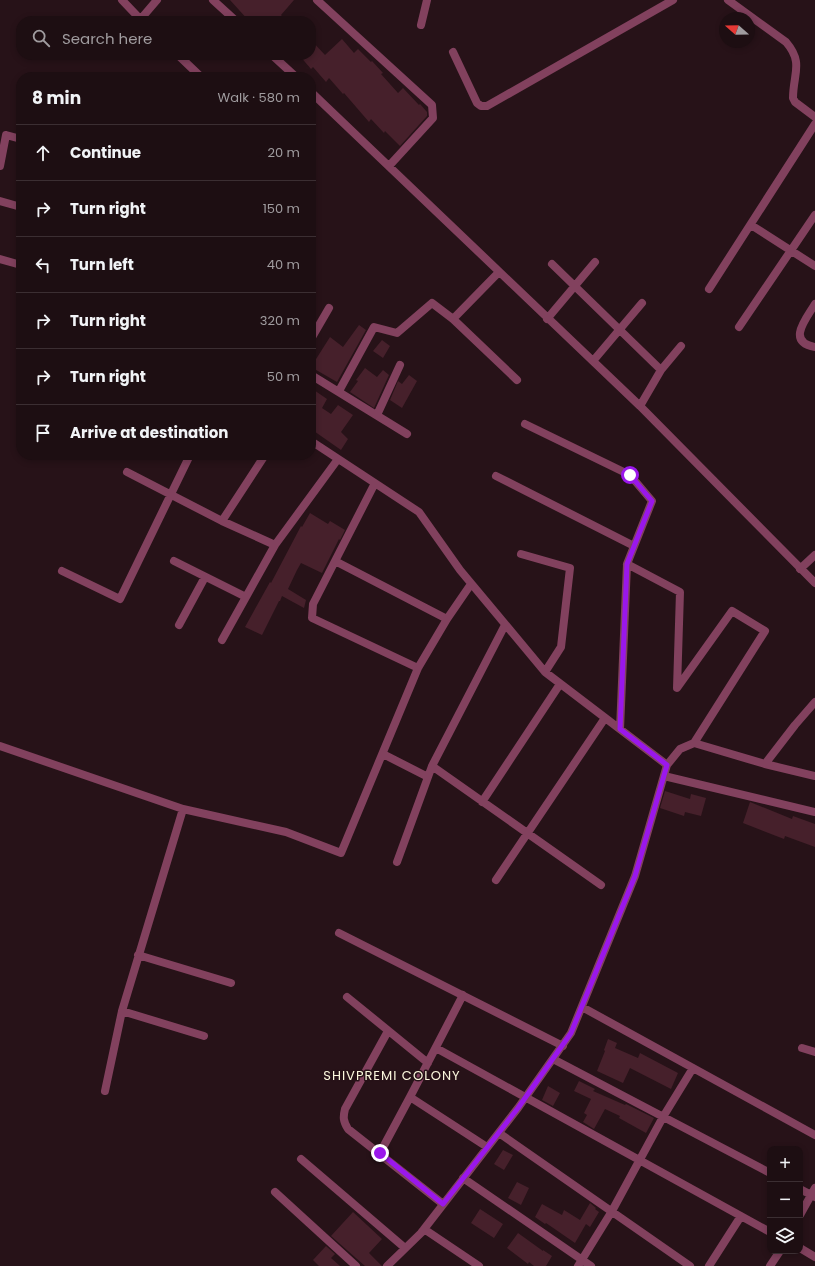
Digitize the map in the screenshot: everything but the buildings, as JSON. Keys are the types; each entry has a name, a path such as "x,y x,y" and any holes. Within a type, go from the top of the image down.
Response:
{"street":[{"path":"122,0 137,16"},
{"path":"144,16 158,0"},
{"path":"213,0 231,16"},
{"path":"317,0 432,105 433,118 388,166"},
{"path":"421,25 428,0"},
{"path":"453,52 477,103 481,106 487,106 674,0"},
{"path":"728,0 786,42 794,51 796,63 792,98 815,117"},
{"path":"183,60 196,72"},
{"path":"277,60 291,72"},
{"path":"316,97 640,406 815,583"},
{"path":"709,289 815,124"},
{"path":"0,166 6,135 16,138"},
{"path":"0,201 16,206"},
{"path":"739,327 815,215"},
{"path":"751,225 815,266"},
{"path":"0,259 16,264"},
{"path":"548,318 595,262"},
{"path":"552,264 661,370"},
{"path":"453,319 499,272"},
{"path":"339,392 374,327 397,333 432,303 453,319 517,380"},
{"path":"593,361 642,303"},
{"path":"815,304 799,334 801,340 806,344 815,347"},
{"path":"316,330 329,308"},
{"path":"640,406 661,370 681,346"},
{"path":"377,415 400,365"},
{"path":"316,378 407,434"},
{"path":"525,424 630,475 652,501 627,564 620,729"},
{"path":"316,444 418,512 472,584 545,672 667,765"},
{"path":"222,640 275,545 338,459"},
{"path":"62,571 120,599 188,460"},
{"path":"222,521 262,460"},
{"path":"127,472 222,521 275,545"},
{"path":"496,476 634,546"},
{"path":"375,484 313,604 312,618 418,668"},
{"path":"521,554 570,568 561,647 545,672"},
{"path":"800,569 815,555"},
{"path":"174,561 246,597"},
{"path":"335,561 448,619"},
{"path":"387,1266 424,1229 526,1097 571,1033 635,876 667,765 680,749 694,743 765,631 732,611 677,688 680,592 627,564"},
{"path":"179,625 206,577"},
{"path":"0,746 183,809 286,832 342,853 418,668 448,619 472,584"},
{"path":"397,862 432,766 506,625"},
{"path":"482,802 560,684"},
{"path":"765,764 815,702"},
{"path":"496,880 605,718"},
{"path":"694,743 765,764 815,776"},
{"path":"383,754 428,777"},
{"path":"432,766 601,885"},
{"path":"664,776 815,812"},
{"path":"105,1091 122,1011 183,809"},
{"path":"339,933 563,1046"},
{"path":"138,955 231,983"},
{"path":"380,1153 463,995"},
{"path":"347,997 428,1063"},
{"path":"582,1007 815,1135"},
{"path":"122,1011 204,1036"},
{"path":"388,1031 345,1108 343,1116 344,1123 348,1129 443,1204"},
{"path":"436,1048 767,1230"},
{"path":"802,1048 815,1052"},
{"path":"553,1059 767,1171"},
{"path":"580,1263 612,1211 663,1117 693,1068"},
{"path":"410,1097 487,1147"},
{"path":"499,1133 690,1266"},
{"path":"301,1159 405,1248"},
{"path":"463,1178 580,1263 591,1266"},
{"path":"803,1190 814,1194 803,1210"},
{"path":"275,1192 356,1266"},
{"path":"709,1266 741,1216"},
{"path":"424,1229 479,1266"},
{"path":"803,1250 815,1257"},
{"path":"770,1266 778,1254"}],"district":[{"name":"SHIVPREMI COLONY","path":"392,1075"}],"route":[{"path":"380,1153 443,1204 518,1108 571,1033 635,876 667,765 620,729 627,564 652,501 630,475"}]}
